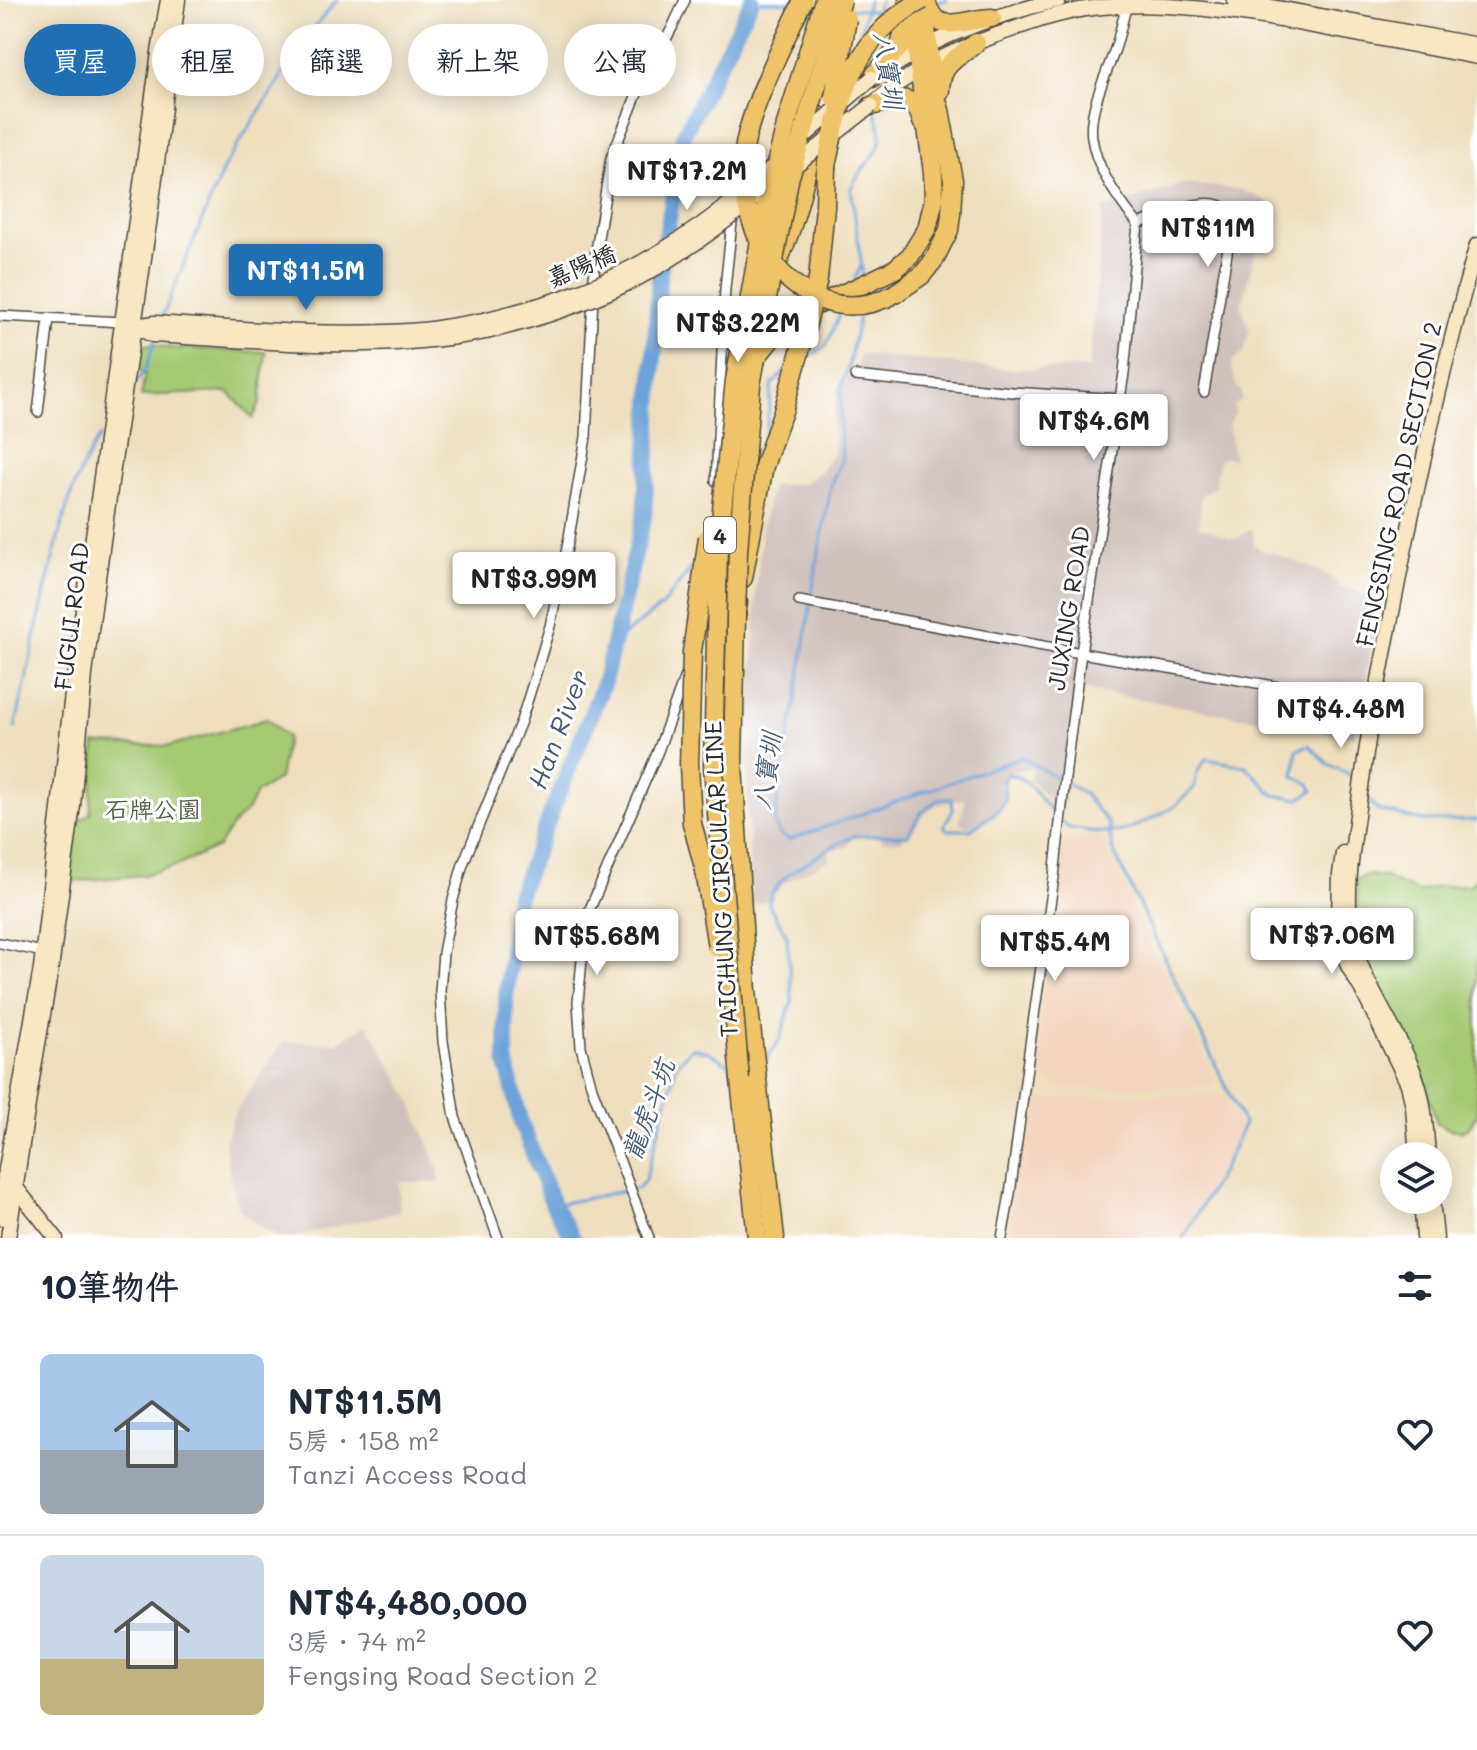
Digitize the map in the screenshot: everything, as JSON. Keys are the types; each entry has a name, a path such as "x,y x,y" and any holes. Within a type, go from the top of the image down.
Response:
{"highway":[{"path":"802,0 764,86 747,135 744,170 745,195 751,219 768,258 792,283 809,294 831,303 874,303 896,293 922,275 939,252 949,230 953,180 940,110 924,57"},
{"name":"TAICHUNG CIRCULAR LINE","path":"757,1238 713,767 718,550 735,380 765,211 787,121 824,0"},
{"path":"740,1080 705,871 692,823 689,765 692,652 729,354 773,273 791,230 806,177 843,0"},
{"name":"TAICHUNG CIRCULAR LINE","path":"775,1238 746,976 733,765 738,551 751,385 789,180 843,0"},
{"path":"736,616 764,466 784,408 818,279 830,124 852,0"},
{"path":"715,473 759,354 781,327 795,316 885,274 903,262 927,229 934,199 933,173 926,131 924,57 918,2"},
{"path":"826,167 841,101 860,58 892,21 918,2"},
{"path":"918,2 943,24 992,18"},
{"path":"872,78 900,46 918,2"},
{"path":"940,110 942,72 976,43"},
{"path":"871,106 907,100 916,106 926,131"}],"street":[{"name":"FUGUI ROAD","path":"8,1238 73,805 85,674 159,52 168,0"},
{"name":"FUGUI ROAD","path":"0,1218 3,1172 43,952 74,676 129,324 149,224 178,0"},
{"path":"498,1238 455,1117 443,1041 440,991 443,953 463,864 521,721 533,683 550,626 568,543 586,437 595,257 611,158 637,94 685,0"},
{"path":"649,1238 592,1088 581,1047 578,1002 586,918 658,751 691,655 714,522 725,288 740,166 746,135 767,77 802,0"},
{"path":"924,57 992,18 1059,0"},
{"path":"1234,0 1477,45"},
{"path":"924,57 976,43 1051,16 1128,2 1226,11 1477,57"},
{"path":"1128,2 1093,112 1091,129 1094,148 1118,199 1138,224 1211,204 1224,208 1233,217 1204,392"},
{"name":"嘉陽橋","path":"485,326 569,296 657,254 740,196 872,78 924,57"},
{"name":"嘉陽橋","path":"485,326 563,311 623,286 673,258 730,218 871,106 924,57"},
{"name":"JUXING ROAD","path":"1002,1238 1054,877 1081,653 1121,399 1138,224"},
{"name":"FENGSING ROAD SECTION 2","path":"1416,1142 1408,1084 1343,952 1339,919 1340,875 1433,415 1477,245"},
{"path":"0,316 369,333 485,326"},
{"path":"38,412 49,319"},
{"path":"855,376 1012,392 1121,399"},
{"path":"799,601 1374,703"},
{"name":"FENGSING ROAD SECTION 2","path":"1358,785 1351,857 1350,924 1355,949 1416,1077 1424,1108 1427,1142"},
{"path":"0,943 43,952"},
{"path":"3,1172 56,1238"},
{"path":"1422,1214 1424,1238"},
{"path":"1433,1214 1436,1238"}],"shaded area":[{"path":"1184,184 1238,189 1268,201 1241,307 1250,330 1243,352 1233,359 1232,368 1242,400 1233,405 1235,413 1228,425 1234,460 1227,457 1219,460 1215,486 1201,496 1199,528 1230,538 1239,538 1249,529 1253,530 1254,544 1262,551 1322,572 1340,587 1355,590 1379,603 1355,737 1082,689 1062,815 1051,814 1048,797 1029,779 1034,769 1011,771 1002,775 1000,789 1005,801 995,814 966,828 959,821 965,802 963,799 936,805 916,821 901,841 883,841 875,834 852,839 847,847 828,851 829,860 785,882 772,900 751,905 747,714 754,657 756,586 763,525 772,485 804,484 823,469 831,455 835,455 833,418 836,387 845,384 852,369 858,366 860,354 1008,369 1089,368 1103,209"},
{"path":"1101,837 1217,1086 1065,1089 1034,1073 1064,840"},
{"path":"367,1024 409,1097 438,1168 439,1183 400,1182 399,1212 295,1238 281,1238 256,1224 239,1209 225,1142 234,1114 283,1042 336,1043"},
{"path":"1225,1094 1239,1123 1238,1135 1180,1238 1009,1238 1032,1101"}],"green space":[{"path":"150,344 171,348 266,352 260,403 253,418 228,392 141,396 145,374 135,367 142,346"},
{"name":"石牌公園","path":"267,719 287,737 279,779 256,793 248,810 234,823 218,847 179,865 144,875 69,882 77,822 90,814 95,744 169,746"},
{"path":"1367,875 1385,877 1418,892 1439,886 1470,885 1477,877 1477,1114 1469,1128 1462,1131 1437,1123 1421,1069 1361,946 1357,879"}],"waterway":[{"path":"162,317 225,165 294,52 337,0"},
{"name":"Han River","path":"573,1238 553,1205 521,1123 506,1060 506,998 517,898 604,682 644,517 659,279 683,136 752,0"},
{"name":"八寶圳","path":"861,44 860,35 868,0"},
{"path":"875,11 881,0"},
{"path":"935,2 947,0"},
{"path":"751,1 793,2"},
{"path":"848,8 875,11 896,8"},
{"name":"八寶圳","path":"863,275 851,189 881,141 876,113"},
{"path":"854,281 861,266"},
{"name":"八寶圳","path":"860,310 842,383 841,462 832,481 774,822 780,834 789,840 1021,757 1083,793 1108,823 1112,848 1244,1124 1226,1163 1183,1238"},
{"path":"805,359 826,346 840,313"},
{"path":"131,390 146,369 155,340"},
{"path":"765,438 772,385 785,371"},
{"path":"15,728 62,524 78,478 100,436"},
{"path":"614,642 662,606 698,559"},
{"name":"龍虎斗坑","path":"1062,822 1069,828 1104,833 1123,831 1147,821 1174,807 1194,788 1197,772 1206,759 1246,766 1274,795 1299,799 1313,791 1310,784 1294,776 1297,750 1309,745 1328,764 1349,774 1356,783"},
{"name":"龍虎斗坑","path":"763,1065 780,1039 792,1001 787,936 769,905 771,894 787,875 854,836 908,835 922,812 939,799 952,799 953,810 944,826 948,830 970,830 998,811 1005,801 1003,779 1009,774 1024,780 1057,817"},
{"name":"龍虎斗坑","path":"1365,795 1377,810 1423,821 1477,820"},
{"name":"龍虎斗坑","path":"553,1205 639,1188 645,1180 677,1064 692,1048 709,1052 733,1067"}]}
